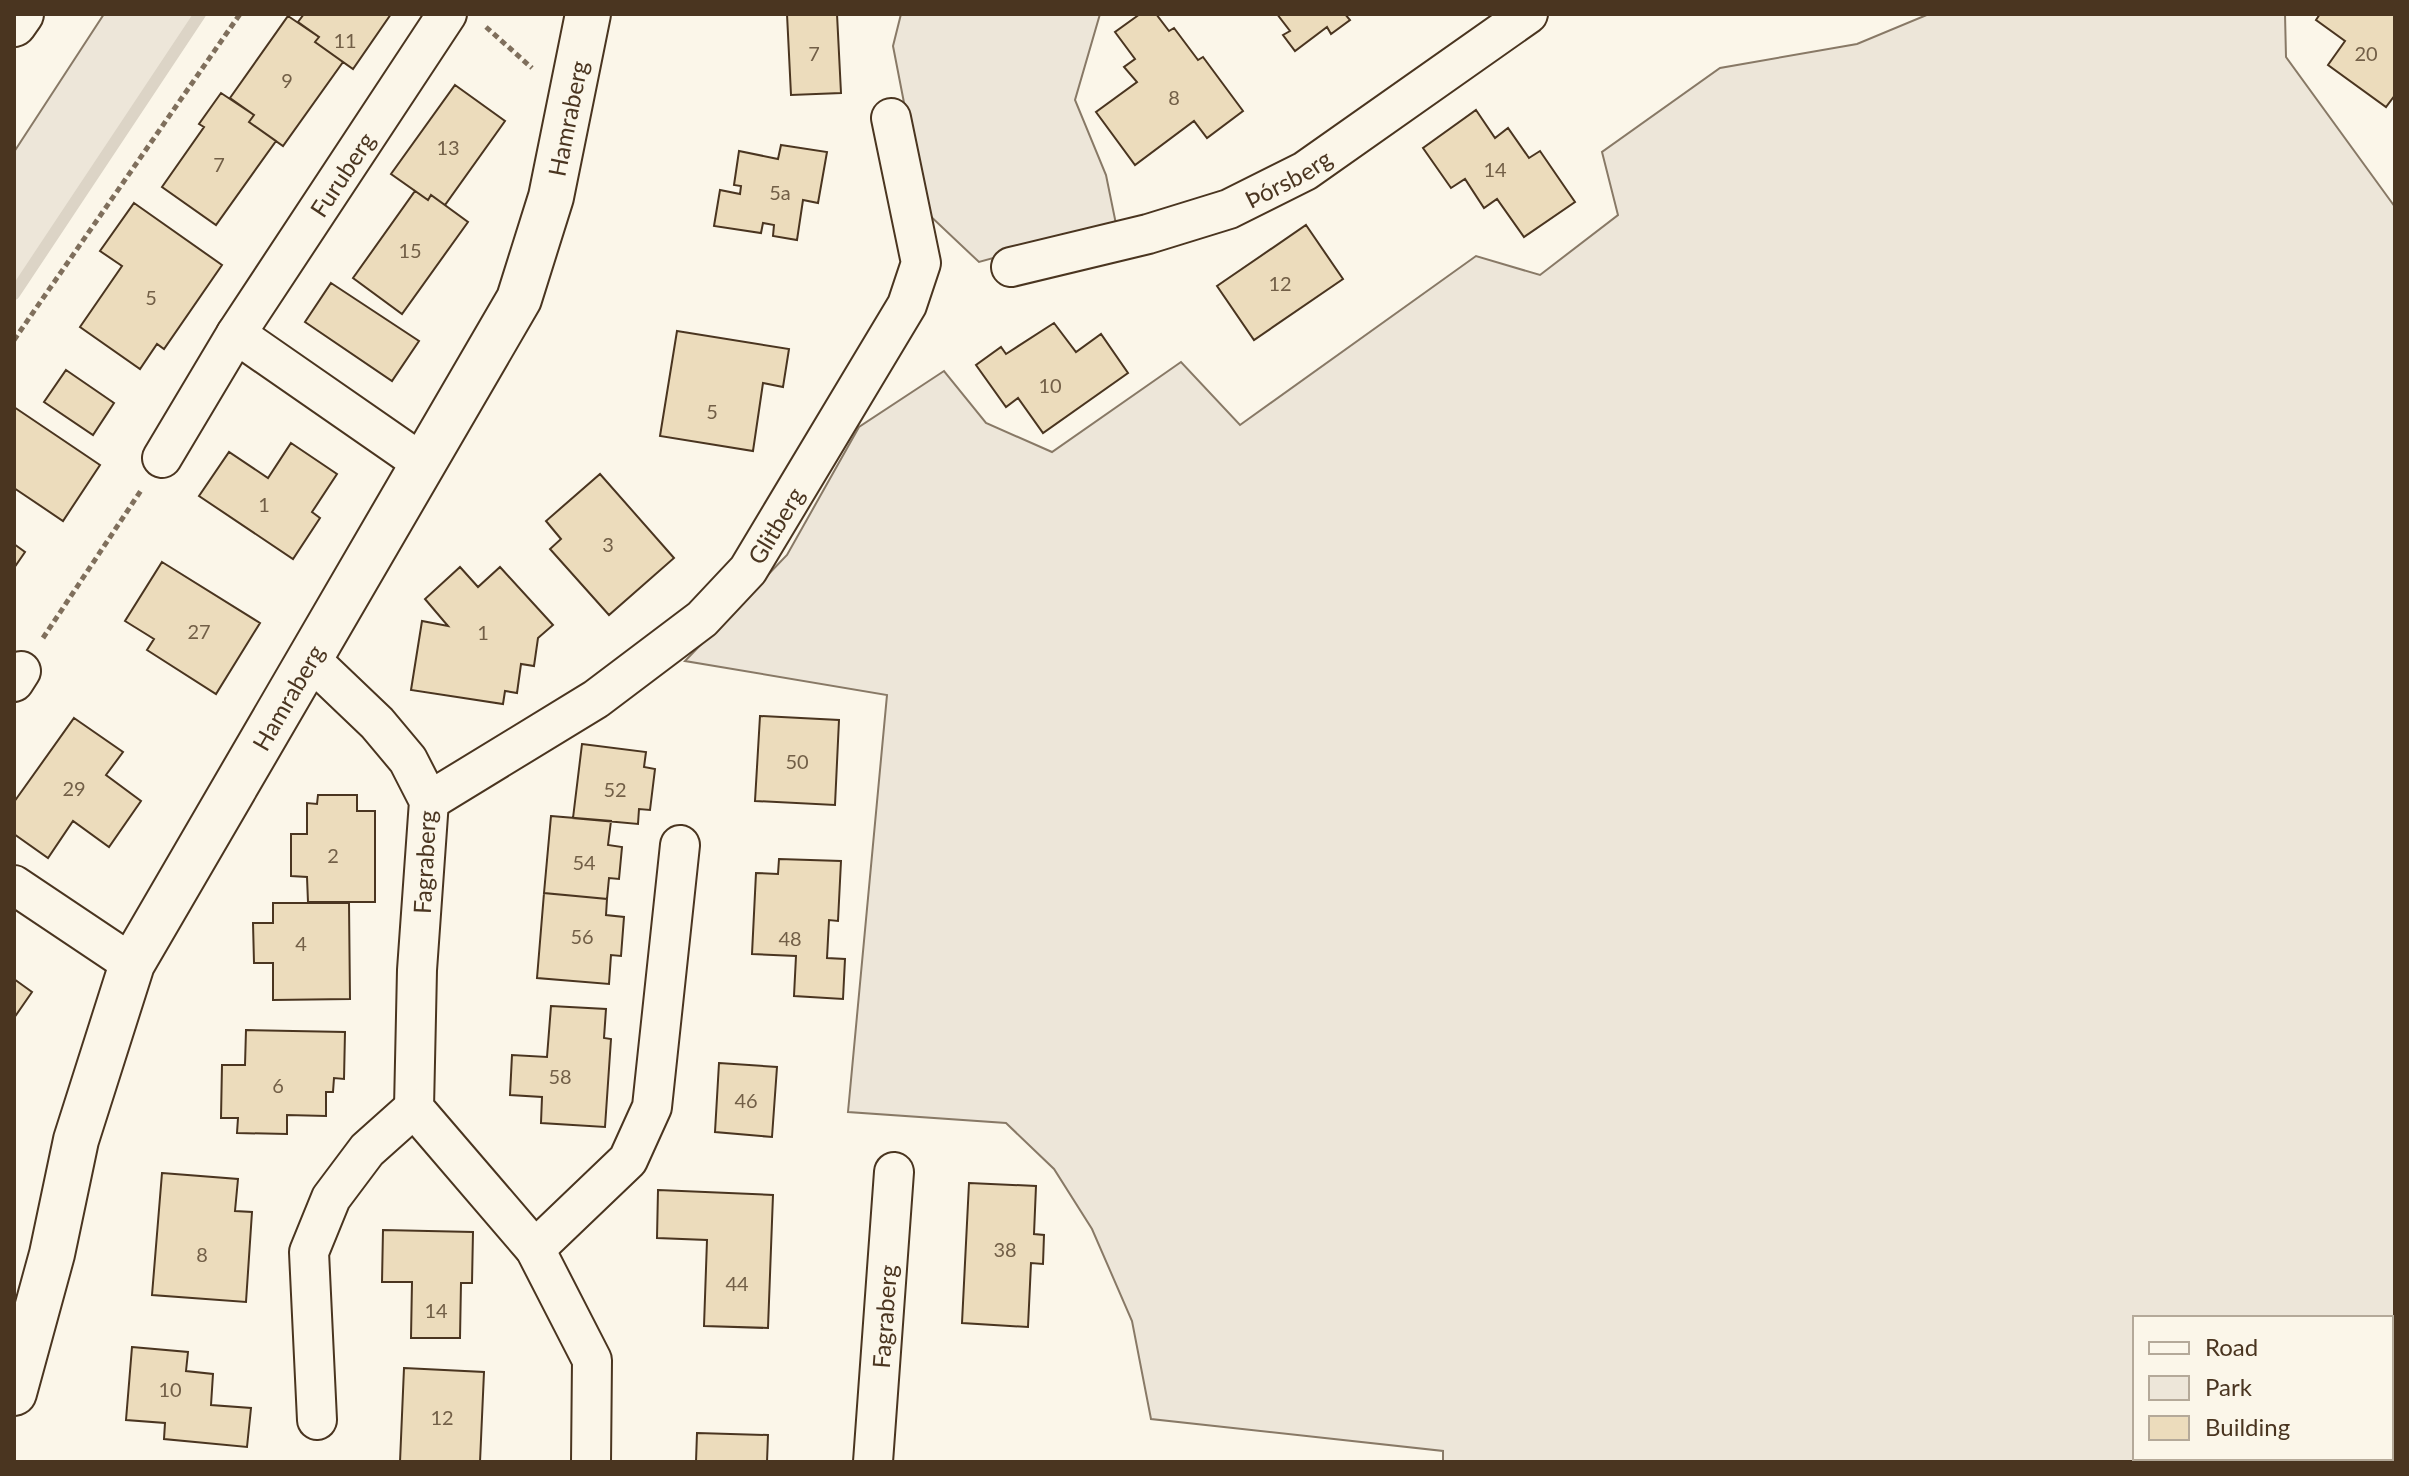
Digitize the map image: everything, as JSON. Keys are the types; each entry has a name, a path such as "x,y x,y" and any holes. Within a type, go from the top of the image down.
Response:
{"main road":[{"path":"14,24 21,14"},
{"name":"Hamraberg","path":"14,1393 52,1254 76,1140 132,964 519,299 551,197 588,14"}],"street":[{"name":"Þórsberg","path":"1011,267 1148,234 1229,209 1305,171 1528,14"},
{"name":"Furuberg","path":"162,458 236,334 464,18"},
{"name":"Glitberg","path":"429,801 596,699 702,619 748,570 907,305 921,263 891,118"},
{"path":"236,334 422,463"},
{"name":"Fagraberg","path":"311,660 377,723 400,751 429,801 417,970 414,1108"},
{"path":"535,1249 628,1160 652,1107 680,845"},
{"path":"14,885 132,964"},
{"path":"317,1420 309,1252 331,1198 367,1150 414,1108 535,1249 592,1360 591,1462"},
{"name":"Fagraberg","path":"873,1462 894,1172"}],"path":[{"path":"14,340 240,14"},
{"path":"464,18 542,75 574,86"},
{"path":"18,677 162,458"}],"green space":[{"path":"104,14 205,14 14,300 14,152"},
{"path":"901,14 1100,14 1075,100 1106,175 1116,224 979,262 925,211 893,46"},
{"path":"1929,14 2285,14 2286,57 2395,207 2395,1462 1443,1462 1443,1451 1151,1419 1132,1321 1092,1229 1054,1169 1006,1123 848,1112 887,695 685,661 787,555 859,427 944,371 986,423 1052,452 1181,362 1240,425 1476,256 1540,275 1618,215 1602,152 1720,68 1857,44"}],"building":[{"path":"304,14 391,14 353,69 315,42 319,37 298,22"},
{"path":"787,14 837,14 841,93 791,95"},
{"path":"1140,14 1156,14 1169,31 1174,28 1198,60 1203,57 1243,111 1207,138 1194,121 1135,165 1096,112 1137,82 1124,67 1135,59 1115,32"},
{"path":"1277,14 1345,14 1350,20 1331,34 1327,27 1295,51 1283,35 1290,31"},
{"path":"2320,14 2395,14 2395,95 2386,107 2328,65 2345,41 2316,20"},
{"path":"288,16 319,37 315,42 343,62 283,146 249,122 254,115 230,98"},
{"path":"455,85 505,121 445,205 431,195 428,200 391,174"},
{"path":"221,93 254,115 249,122 276,141 216,225 162,187 204,127 199,124"},
{"path":"1476,110 1495,138 1508,128 1529,158 1540,151 1575,202 1524,237 1497,199 1484,208 1465,179 1451,188 1423,148"},
{"path":"781,145 827,152 818,203 803,200 797,240 773,236 774,225 763,223 761,233 714,226 720,190 740,194 741,186 734,185 739,151 778,159"},
{"path":"415,191 428,200 431,195 468,222 402,314 353,278"},
{"path":"134,203 222,265 164,349 157,344 140,369 80,327 122,266 100,251"},
{"path":"1306,225 1343,279 1254,340 1217,286"},
{"path":"331,283 419,341 392,381 305,322"},
{"path":"1054,323 1076,352 1101,334 1128,373 1043,433 1018,398 1006,407 976,365 1001,347 1006,354"},
{"path":"677,331 789,349 783,387 763,383 753,451 660,436"},
{"path":"66,370 114,403 93,435 44,402"},
{"path":"14,407 100,465 63,521 14,488"},
{"path":"291,443 337,474 312,512 320,518 293,559 199,496 229,452 268,478"},
{"path":"600,474 674,558 609,615 550,549 561,539 546,521"},
{"path":"14,544 25,552 14,568"},
{"path":"162,562 260,623 216,694 147,650 154,639 125,621"},
{"path":"460,567 478,587 500,567 553,625 538,638 534,666 521,664 517,693 505,691 503,704 411,690 422,621 448,626 425,599"},
{"path":"760,716 839,720 835,805 755,801"},
{"path":"74,718 123,752 106,775 141,801 109,847 73,821 48,858 14,834 14,802"},
{"path":"582,744 646,752 644,767 655,769 650,810 639,809 638,824 573,818"},
{"path":"318,795 357,795 357,811 375,811 375,902 308,902 307,877 291,876 291,834 307,834 307,803 317,804"},
{"path":"551,816 611,821 608,845 622,847 619,879 609,878 607,899 544,893"},
{"path":"779,859 841,861 838,921 829,920 827,958 845,959 843,999 794,996 796,956 752,954 756,873 778,874"},
{"path":"544,893 607,899 606,915 624,917 621,956 611,955 609,984 537,978"},
{"path":"273,903 349,903 350,999 273,1000 273,963 254,963 253,923 273,923"},
{"path":"14,979 32,992 14,1018"},
{"path":"551,1006 606,1009 604,1038 611,1039 605,1127 541,1123 542,1097 510,1095 512,1055 547,1057"},
{"path":"246,1030 345,1032 344,1079 334,1078 333,1092 326,1092 326,1116 287,1115 287,1134 237,1133 238,1118 221,1118 222,1065 245,1065"},
{"path":"719,1063 777,1067 772,1137 715,1132"},
{"path":"162,1173 238,1179 235,1211 252,1212 246,1302 152,1295"},
{"path":"969,1183 1036,1186 1034,1234 1044,1235 1043,1264 1031,1263 1028,1327 962,1323"},
{"path":"658,1190 773,1195 768,1328 704,1326 707,1240 657,1238"},
{"path":"383,1230 473,1232 472,1283 461,1283 460,1338 411,1338 412,1282 382,1282"},
{"path":"132,1347 188,1352 186,1371 213,1374 211,1405 251,1408 247,1447 164,1439 165,1423 126,1420"},
{"path":"404,1368 484,1372 480,1462 400,1462"},
{"path":"697,1433 768,1435 767,1462 696,1462"}],"waterway":[{"path":"14,294 200,14"}]}
